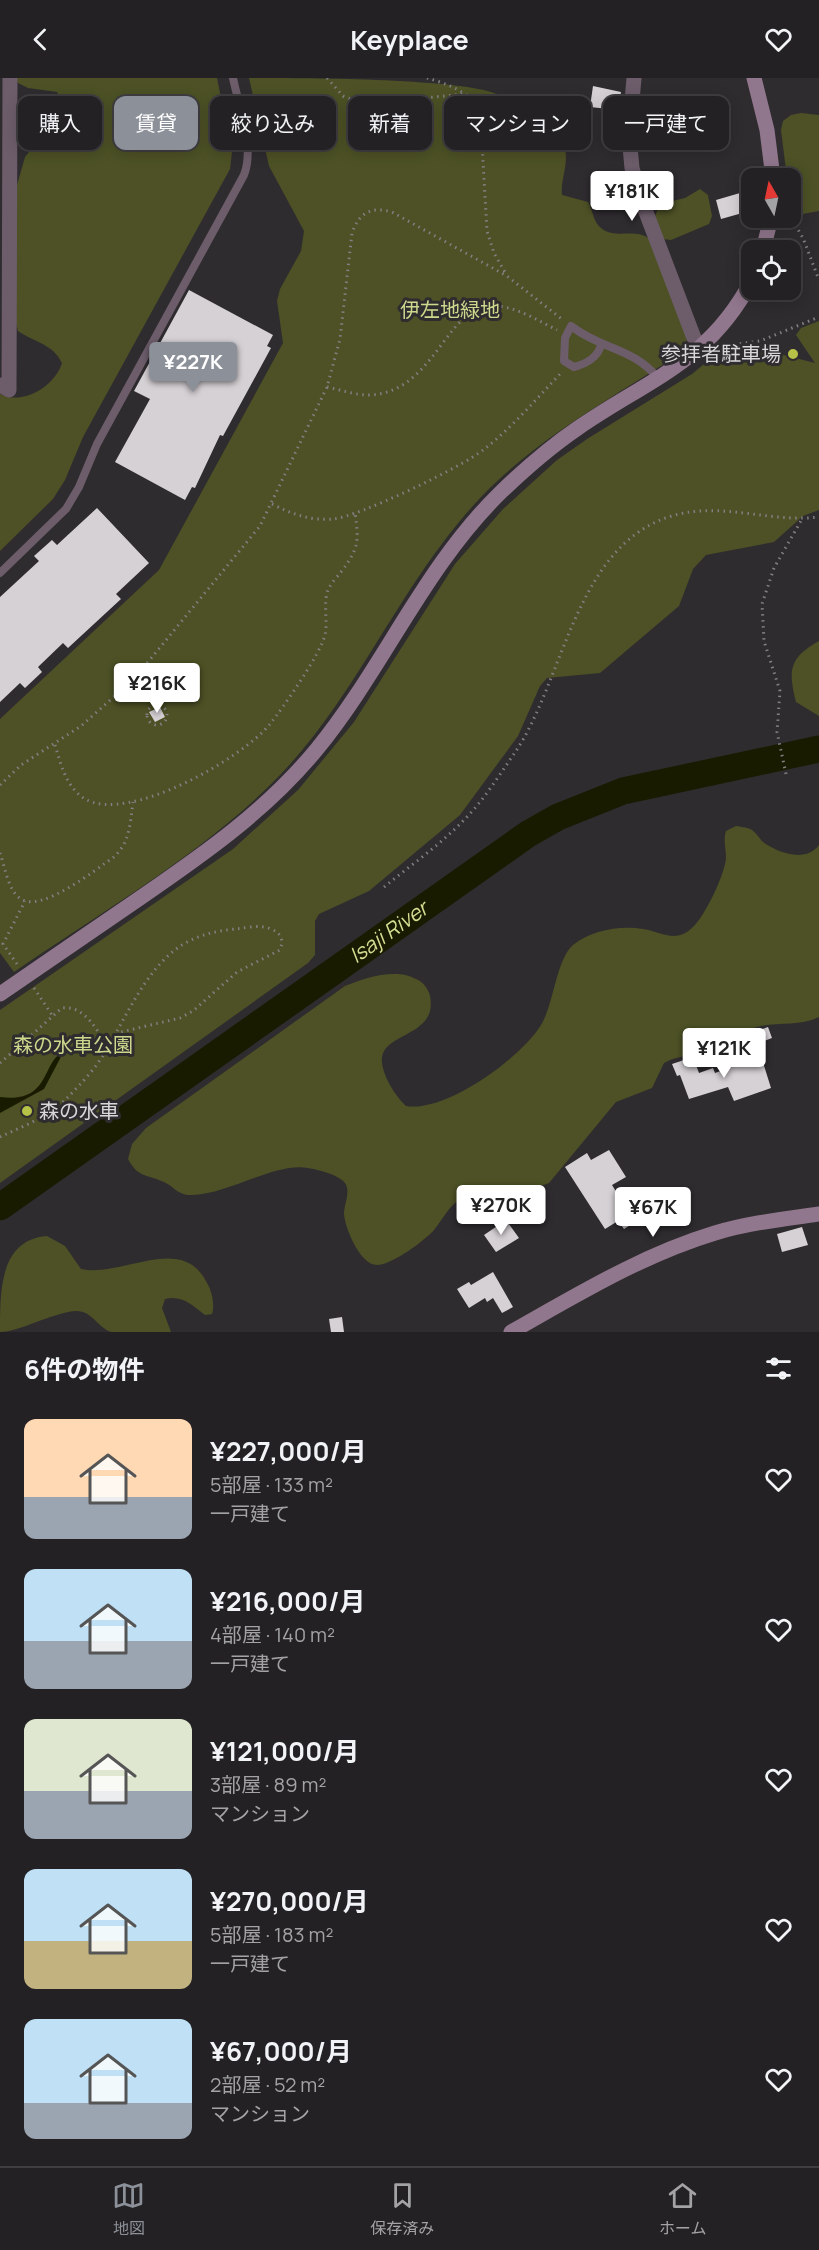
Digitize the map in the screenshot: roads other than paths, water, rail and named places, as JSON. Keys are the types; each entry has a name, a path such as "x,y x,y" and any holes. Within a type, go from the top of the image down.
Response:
{"street":[{"path":"0,385 9,390 10,78"},
{"path":"634,78 629,136 636,183 694,338 706,343"},
{"path":"754,78 767,130 772,168"},
{"path":"0,994 190,864 258,811 317,749 343,714 445,556 493,500 564,438 659,379 706,343 731,314 741,298"},
{"path":"511,1332 606,1279 668,1250 725,1230 819,1214"}],"lane":[{"path":"0,573 66,509 79,487 97,444 244,175 249,163 248,150 233,78"},
{"path":"601,345 591,359 574,367 568,365 563,355 566,334 571,326 601,345 633,355 659,379"}],"waterway":[{"name":"Isaji River","path":"0,1207 528,834 558,817 623,791 819,749"}],"place":[{"name":"参拝者駐車場","path":"793,354"},
{"name":"森の水車","path":"27,1111"}],"park label":[{"name":"伊左地緑地","path":"450,310"},
{"name":"森の水車公園","path":"73,1045"}]}
